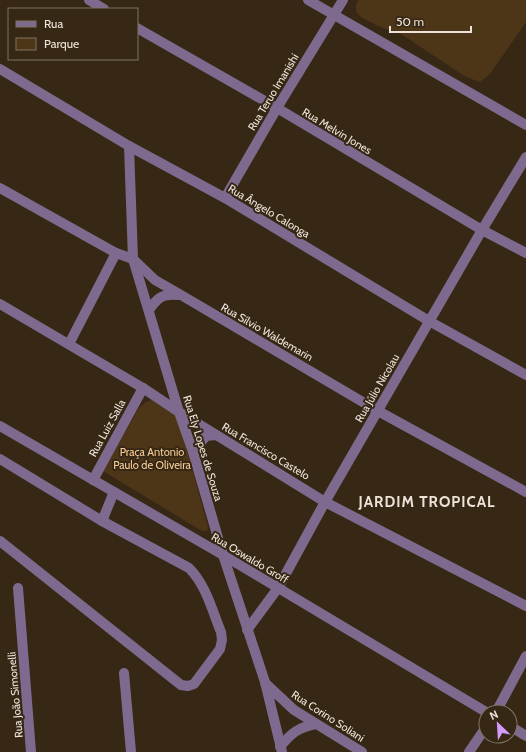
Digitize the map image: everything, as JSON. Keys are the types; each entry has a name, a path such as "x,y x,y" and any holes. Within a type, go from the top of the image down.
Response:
{"street":[{"path":"89,0 102,8"},
{"path":"308,0 526,124"},
{"name":"Rua Teruo Imanishi","path":"225,198 277,108 343,0"},
{"name":"Rua Melvin Jones","path":"138,29 277,108 482,230 526,253"},
{"name":"Rua Ângelo Calonga","path":"0,69 129,146 225,198 429,321 526,375"},
{"name":"Rua Ely Lopes de Souza","path":"129,146 133,259 179,412 193,452 223,556 265,682 281,750"},
{"name":"Rua Júlio Nicolau","path":"247,630 278,588 325,502 429,321 526,157"},
{"name":"Rua Sílvio Waldemarin","path":"0,188 116,253 133,259 155,280 378,410 526,492"},
{"path":"69,344 116,253"},
{"path":"149,310 156,299 166,294 181,295"},
{"name":"Rua Francisco Castelo","path":"0,304 143,388 179,412 325,502 526,606"},
{"name":"Rua Luiz Salla","path":"93,480 143,388"},
{"name":"Rua Oswaldo Groff","path":"0,426 278,588 478,707"},
{"path":"193,452 206,436 216,435"},
{"path":"0,459 102,521 189,568 202,584 221,632 222,640 220,649 194,684 188,686 181,685 0,541"},
{"path":"102,521 114,492"},
{"name":"Rua João Simonelli","path":"18,588 31,752"},
{"path":"500,704 526,656"},
{"path":"124,673 131,752"},
{"name":"Rua Corino Soliani","path":"265,682 294,710 362,752"},
{"path":"281,750 288,737 296,731 304,726 316,724"},
{"path":"469,752 478,739"}],"green space":[{"path":"359,0 526,0 526,22 490,74 480,82 466,77 398,32 382,28 361,17 357,14 356,9 356,5"},
{"name":"Praça Antonio Paulo de Oliveira","path":"152,400 177,415 208,527 207,531 202,531 103,471 139,408 146,402"}],"district":[{"name":"JARDIM TROPICAL","path":"427,502"}]}
